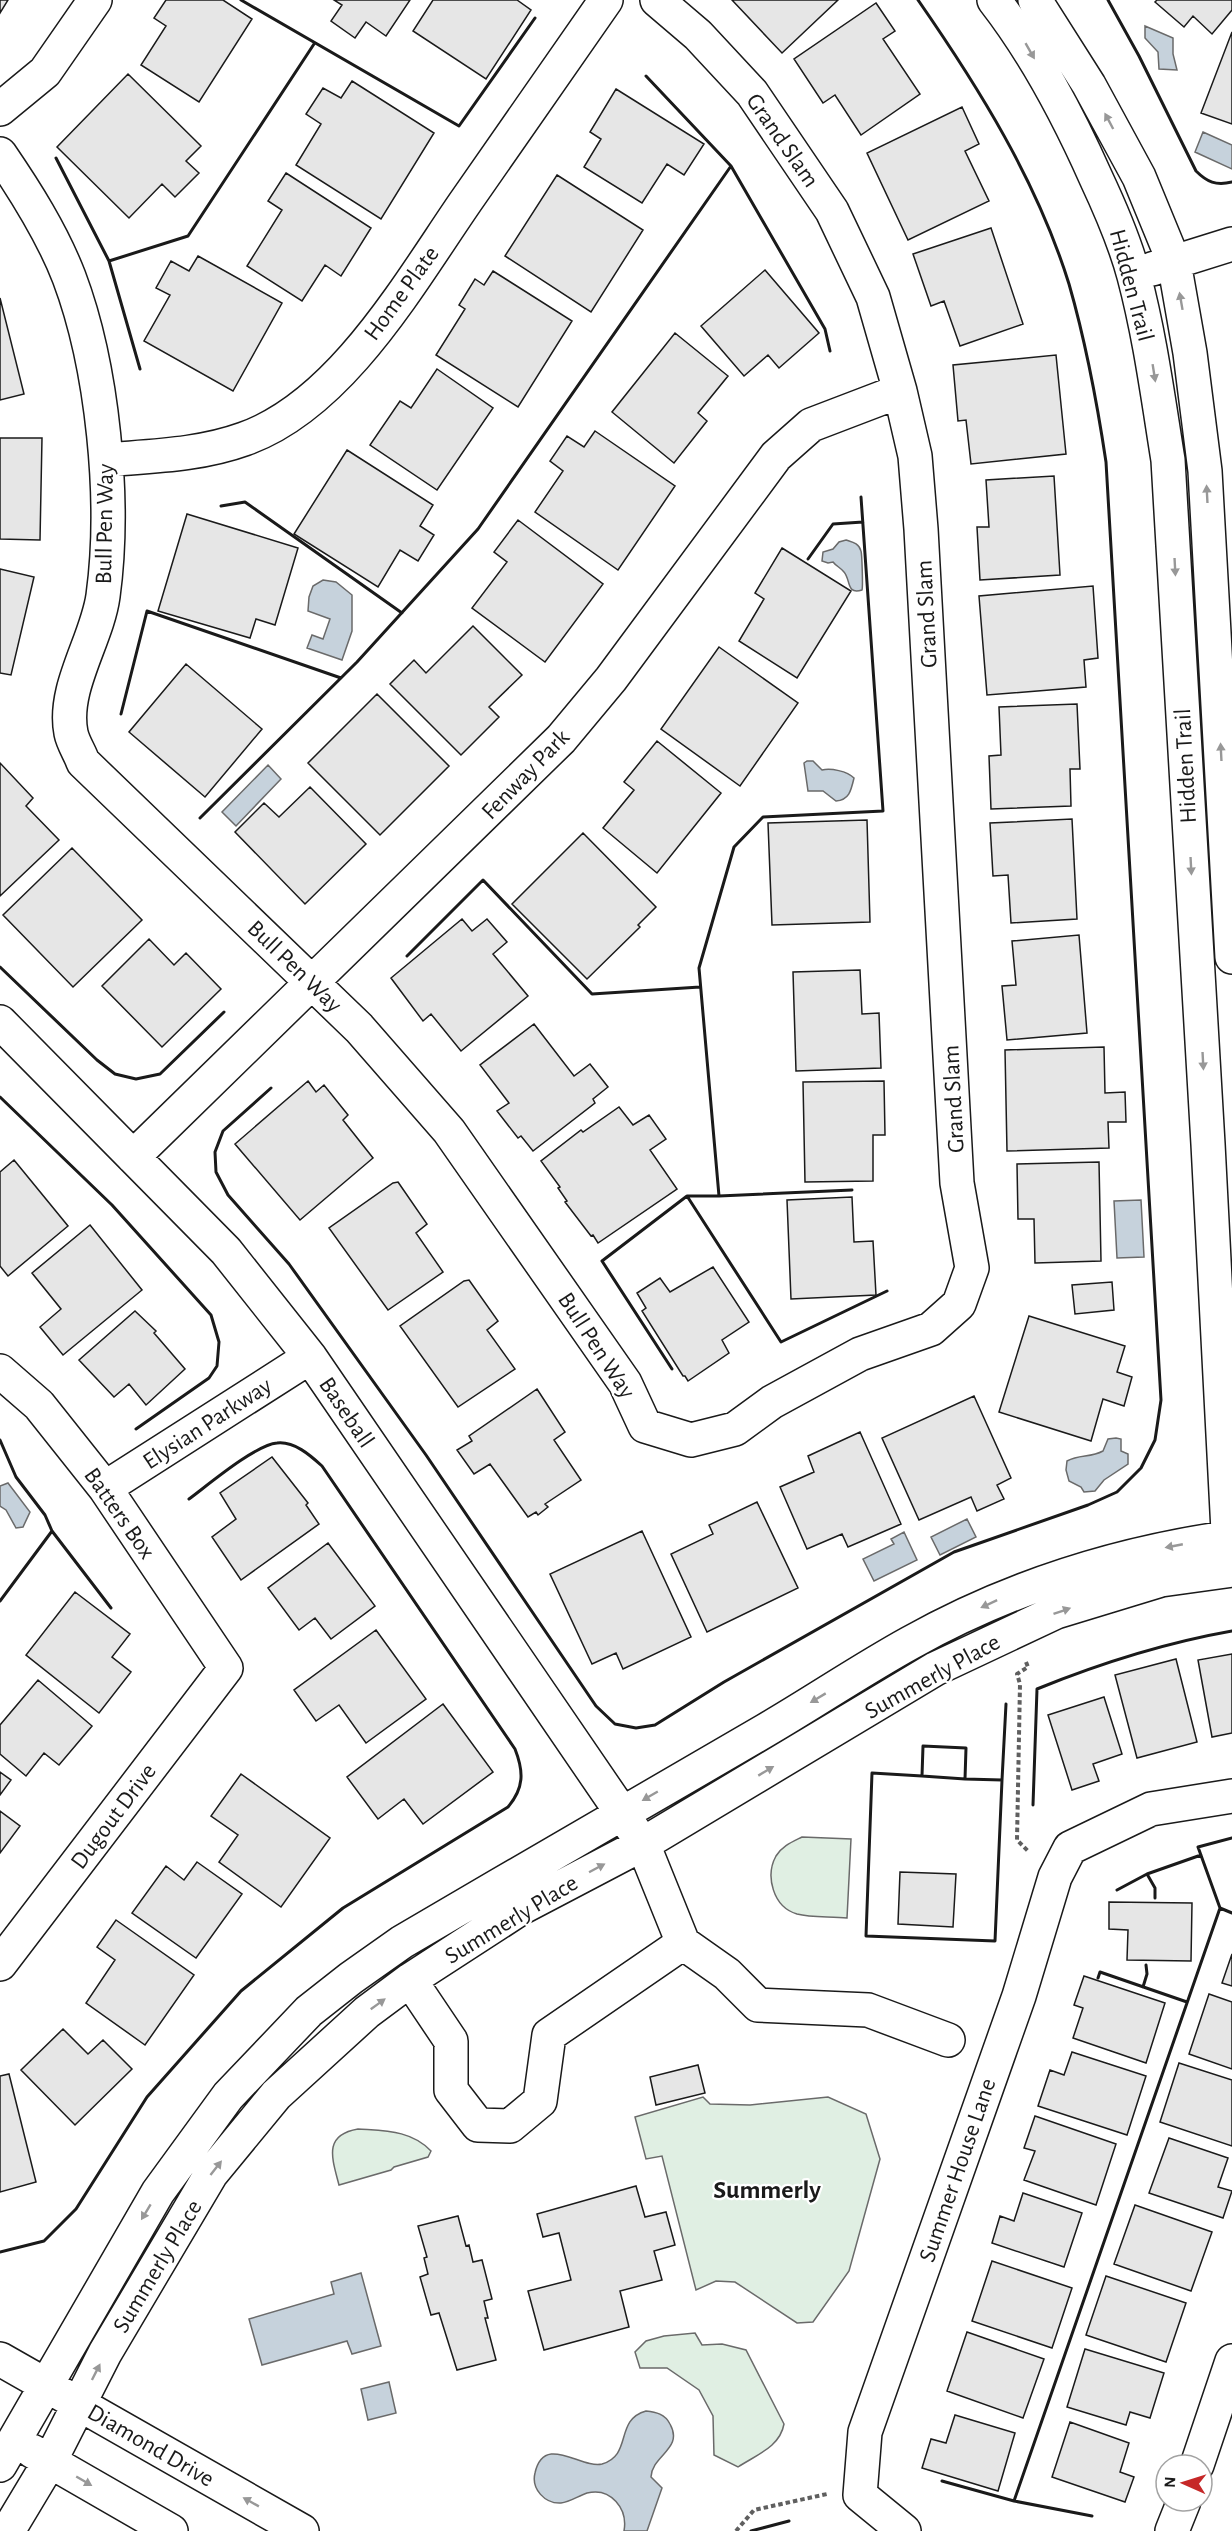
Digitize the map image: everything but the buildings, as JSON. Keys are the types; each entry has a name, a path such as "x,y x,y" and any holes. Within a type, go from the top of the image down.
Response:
{"street":[{"path":"0,109 45,72 95,0"},
{"name":"Home Plate","path":"106,459 189,453 245,439 297,412 339,375 383,321 606,0"},
{"name":"Grand Slam","path":"657,0 698,35 752,93 832,211 873,297 900,391 915,456 921,529 957,1183 972,1268 959,1304"},
{"name":"Hidden Trail","path":"994,0 1016,28 1073,125 1116,222 1134,275 1151,353 1167,460 1173,535 1231,1570"},
{"name":"Hidden Trail","path":"1035,0 1089,85 1139,177 1174,262 1190,353 1205,471 1232,957"},
{"name":"Bull Pen Way","path":"0,154 28,195 69,277 93,363 106,459 108,530 103,598 71,704 71,733 83,762 358,1028 449,1131 625,1383 645,1426 690,1440 735,1429 772,1401 860,1354 931,1329 959,1304"},
{"path":"1134,275 1232,244"},
{"name":"Fenway Park","path":"133,1157 561,739 611,679 776,456 811,424 900,391"},
{"name":"Baseball","path":"0,1022 226,1251 310,1357 643,1844 683,1944"},
{"name":"Elysian Parkway","path":"105,1488 310,1357"},
{"name":"Batters Box","path":"0,1371 39,1405 105,1488 226,1668"},
{"name":"Summerly Place","path":"5,2446 46,2386 158,2192 228,2096 309,2011 351,1978 402,1942 622,1812 767,1730 910,1643 995,1600 1088,1566 1173,1545 1230,1537"},
{"name":"Summerly Place","path":"9,2531 50,2461 105,2353 211,2174 276,2095 333,2041 410,1980 520,1908 643,1844 935,1669 1056,1612 1161,1580 1231,1570"},
{"name":"Dugout Drive","path":"0,1964 226,1668"},
{"name":"Summer House Lane","path":"860,2491 865,2432 1019,1996 1055,1877 1070,1848 1151,1809 1232,1796"},
{"path":"410,1980 451,2041 451,2090 478,2125 510,2126 540,2101 549,2035 683,1944 727,1974 758,2005 868,2010 948,2040"},
{"name":"Diamond Drive","path":"0,2359 302,2531"},
{"path":"1201,2453 1232,2361"},
{"path":"5,2446 50,2461 171,2531"},
{"path":"860,2491 904,2531"},
{"path":"1172,2531 1179,2513"}],"path":[{"path":"1012,1632 1028,1667 1017,1674 1020,1684 1017,1840 1055,1877"},
{"path":"736,2531 754,2510 860,2491"}],"green space":[{"path":"802,1837 851,1839 847,1918 797,1914 782,1905 777,1898 771,1881 776,1856 784,1847"},
{"path":"703,2097 710,2104 750,2105 828,2097 866,2114 880,2159 849,2271 813,2322 797,2323 735,2282 716,2281 696,2290 662,2156 646,2159 635,2117"},
{"path":"358,2129 406,2135 431,2151 428,2157 339,2185 333,2157 335,2142 339,2136"},
{"path":"695,2333 702,2345 722,2344 746,2350 784,2424 778,2439 772,2445 738,2467 714,2455 713,2416 699,2390 667,2368 640,2368 635,2352 646,2341 664,2336"}],"shaded area":[{"path":"1145,26 1173,38 1173,54 1177,70 1159,69 1158,52 1145,38"},
{"path":"1203,132 1232,145 1232,169 1195,152"},
{"path":"846,540 853,542 861,551 862,590 851,589 844,572 833,562 822,561 823,552 833,549 839,542"},
{"path":"323,580 336,582 352,595 352,631 342,660 307,648 312,635 323,639 330,619 308,611 313,586"},
{"path":"813,761 822,770 839,771 854,778 847,797 836,801 823,791 808,791 804,763"},
{"path":"268,765 281,779 236,826 222,812"},
{"path":"1141,1200 1144,1257 1117,1258 1114,1201"},
{"path":"1108,1439 1121,1439 1121,1451 1128,1454 1128,1464 1104,1480 1095,1491 1084,1492 1081,1487 1069,1481 1066,1470 1067,1461 1103,1451"},
{"path":"8,1483 30,1512 23,1527 16,1528 6,1510 0,1506 0,1486"},
{"path":"967,1519 976,1537 940,1555 931,1537"},
{"path":"904,1532 917,1560 874,1581 863,1559 894,1544 891,1539"},
{"path":"361,2273 381,2346 352,2354 347,2341 262,2365 249,2319 334,2294 331,2282"},
{"path":"389,2382 396,2413 368,2420 361,2389"},
{"path":"646,2411 666,2418 673,2433 670,2446 653,2469 651,2477 662,2488 647,2531 624,2531 625,2523 620,2508 616,2502 603,2493 587,2493 561,2503 550,2501 540,2494 534,2479 540,2461 546,2455 564,2455 584,2462 602,2464 611,2460 617,2453 630,2422 636,2415"}],"wall":[{"path":"241,0 459,126 535,18"},
{"path":"271,1088 223,1131 215,1152 216,1172 228,1195 289,1264 426,1455 596,1706 615,1724 636,1728 655,1725 724,1682 954,1552 1088,1505 1117,1492 1141,1468 1155,1440 1161,1400 1106,462 1081,328 1056,246 1004,136 963,67 918,0"},
{"path":"1108,0 1139,56 1196,171 1212,182 1221,184 1232,182"},
{"path":"109,261 188,236 314,44"},
{"path":"646,76 731,166 825,329 830,351"},
{"path":"56,158 109,261 140,369"},
{"path":"200,818 357,662 478,529 731,166"},
{"path":"852,1190 719,1196 699,968 734,847 763,817 883,811 861,497"},
{"path":"221,506 245,502 402,613"},
{"path":"808,559 833,524 863,522"},
{"path":"121,714 147,611 341,678"},
{"path":"407,956 483,880 592,994 700,987"},
{"path":"0,967 97,1060 115,1074 136,1079 160,1074 224,1012"},
{"path":"0,1097 112,1205 211,1315 219,1342 217,1366 209,1378 136,1429"},
{"path":"719,1196 687,1196 781,1342 887,1291"},
{"path":"672,1369 602,1261 687,1196"},
{"path":"0,1440 16,1477 45,1515 52,1531 111,1608"},
{"path":"0,2252 44,2241 76,2209 147,2097 241,1991 343,1908 508,1807 520,1786 521,1772 515,1749 322,1466 290,1444 268,1445 232,1466 189,1499"},
{"path":"0,1601 52,1531"},
{"path":"1033,1805 1037,1689 1133,1655 1182,1641 1232,1631"},
{"path":"1002,1780 1006,1704"},
{"path":"923,1746 966,1748 965,1779 1002,1780 995,1941 866,1936 872,1773 922,1776 923,1746"},
{"path":"922,1776 965,1779"},
{"path":"1232,1838 1198,1847 1220,1908 1232,1913"},
{"path":"1155,1898 1155,1888 1147,1874 1201,1855"},
{"path":"1117,1890 1147,1874"},
{"path":"1014,2501 1220,1908"},
{"path":"1143,1987 1147,1974 1146,1965"},
{"path":"1098,1978 1100,1972 1187,2002"},
{"path":"942,2481 1014,2501 1092,2516"},
{"path":"751,2531 789,2521"}],"district":[{"name":"Summerly","path":"767,2189"}]}
